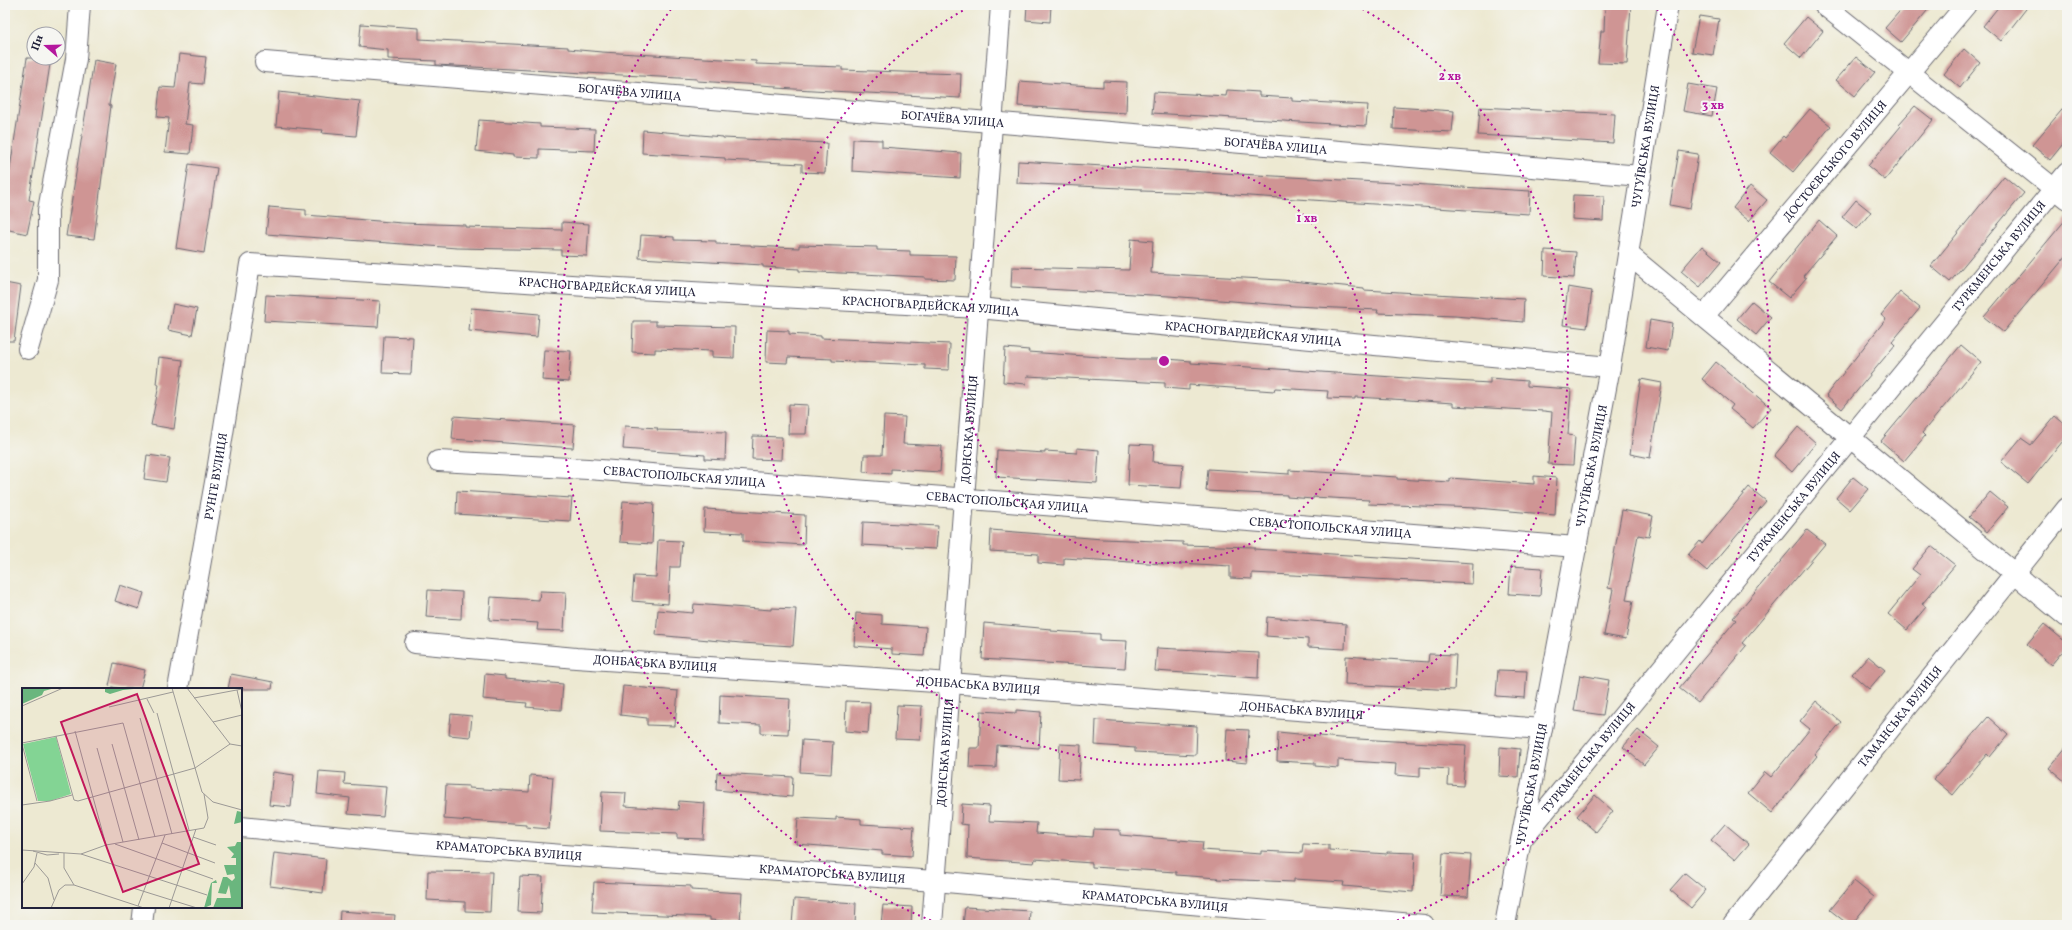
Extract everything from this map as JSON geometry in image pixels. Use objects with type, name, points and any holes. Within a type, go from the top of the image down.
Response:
[{"type":"street","points":[[28,349],[48,280],[48,210],[76,59],[80,5]]},
{"type":"street","name":"ДОНСЬКА ВУЛИЦЯ","points":[[932,925],[1001,5]]},
{"type":"street","name":"ЧУГУЇВСЬКА ВУЛИЦЯ","points":[[1505,925],[1610,366],[1668,5]]},
{"type":"street","points":[[1824,5],[1907,73],[2061,194]]},
{"type":"street","name":"ДОСТОЄВСЬКОГО ВУЛИЦЯ","points":[[1704,316],[1907,73],[1966,5]]},
{"type":"street","name":"БОГАЧЁВА УЛИЦА","points":[[265,62],[1641,176]]},
{"type":"street","name":"ТУРКМЕНСЬКА ВУЛИЦЯ","points":[[1521,840],[1851,437],[2061,194],[2067,173]]},
{"type":"street","points":[[1628,254],[2016,573],[2067,617]]},
{"type":"street","name":"КРАСНОГВАРДЕЙСКАЯ УЛИЦА","points":[[250,264],[600,287],[978,308],[1610,366]]},
{"type":"street","name":"РУНГЕ ВУЛИЦЯ","points":[[178,688],[218,471],[250,264]]},
{"type":"street","name":"СЕВАСТОПОЛЬСКАЯ УЛИЦА","points":[[438,461],[588,469],[1577,547]]},
{"type":"street","name":"ТАМАНСЬКА ВУЛИЦЯ","points":[[1733,925],[2067,508]]},
{"type":"street","name":"ДОНБАСЬКА ВУЛИЦЯ","points":[[415,643],[576,658],[950,683],[1542,729]]},
{"type":"street","name":"КРАМАТОРСЬКА ВУЛИЦЯ","points":[[242,827],[385,841],[935,881],[1424,925]]},
{"type":"street","points":[[142,925],[144,908]]},
{"type":"building","points":[[1027,5],[1051,5],[1050,22],[1026,20]]},
{"type":"building","points":[[1605,5],[1631,5],[1627,64],[1598,63],[1601,31],[1604,31]]},
{"type":"building","points":[[1905,5],[1932,5],[1901,42],[1885,28]]},
{"type":"building","points":[[2000,5],[2029,5],[2001,41],[1983,26]]},
{"type":"building","points":[[1699,16],[1719,19],[1713,55],[1692,52]]},
{"type":"building","points":[[1806,17],[1823,31],[1801,58],[1784,43]]},
{"type":"building","points":[[361,24],[419,28],[419,39],[568,47],[568,49],[602,52],[756,61],[756,64],[842,67],[842,70],[961,74],[960,98],[776,88],[776,86],[697,81],[697,79],[436,65],[436,61],[388,59],[388,50],[359,47]]},
{"type":"building","points":[[1964,49],[1980,63],[1960,88],[1944,74]]},
{"type":"building","points":[[179,54],[206,57],[203,84],[190,83],[185,124],[193,125],[190,154],[165,152],[169,118],[157,117],[160,87],[175,88]]},
{"type":"building","points":[[1856,57],[1875,72],[1855,96],[1836,80]]},
{"type":"building","points":[[94,60],[116,64],[109,105],[111,106],[94,239],[66,236]]},
{"type":"building","points":[[26,64],[26,66],[50,66],[29,200],[34,201],[27,234],[5,229],[5,201]]},
{"type":"building","points":[[1020,81],[1103,87],[1103,81],[1127,82],[1126,113],[1018,106]]},
{"type":"building","points":[[1688,84],[1717,89],[1712,116],[1683,111]]},
{"type":"building","points":[[1227,90],[1259,92],[1259,96],[1292,98],[1292,101],[1368,105],[1366,126],[1152,113],[1154,92],[1226,96]]},
{"type":"building","points":[[279,92],[360,101],[356,136],[322,133],[323,130],[276,126]]},
{"type":"building","points":[[2067,104],[2067,139],[2050,160],[2032,145]]},
{"type":"building","points":[[1915,106],[1933,120],[1885,180],[1868,166],[1901,126],[1899,124]]},
{"type":"building","points":[[1394,107],[1454,111],[1452,132],[1393,129]]},
{"type":"building","points":[[1480,107],[1615,114],[1613,143],[1478,135]]},
{"type":"building","points":[[1810,109],[1831,126],[1793,172],[1770,152],[1783,136],[1785,138]]},
{"type":"building","points":[[479,120],[540,124],[540,127],[595,129],[594,151],[539,149],[539,158],[513,157],[513,155],[476,151]]},
{"type":"building","points":[[643,130],[723,138],[827,143],[825,173],[802,172],[802,164],[725,160],[725,158],[642,153]]},
{"type":"building","points":[[853,139],[882,140],[882,147],[961,153],[960,178],[852,171]]},
{"type":"building","points":[[1679,151],[1698,154],[1690,209],[1670,205]]},
{"type":"building","points":[[1018,161],[1530,191],[1529,214],[1203,193],[1142,191],[1142,189],[1017,183]]},
{"type":"building","points":[[189,164],[217,168],[204,253],[176,248]]},
{"type":"building","points":[[2004,176],[2024,193],[1950,282],[1931,266]]},
{"type":"building","points":[[1750,186],[1767,200],[1749,221],[1733,208]]},
{"type":"building","points":[[1573,195],[1604,196],[1603,221],[1572,219]]},
{"type":"building","points":[[1856,200],[1871,212],[1857,229],[1842,217]]},
{"type":"building","points":[[269,207],[306,210],[306,215],[402,223],[465,225],[465,227],[562,230],[562,222],[589,224],[587,256],[561,255],[561,250],[457,248],[266,234]]},
{"type":"building","points":[[2067,218],[2067,255],[2003,332],[1984,317]]},
{"type":"building","points":[[1819,220],[1837,236],[1803,276],[1806,278],[1789,298],[1769,282]]},
{"type":"building","points":[[641,235],[674,237],[674,240],[716,241],[716,244],[799,248],[799,245],[877,247],[877,250],[910,251],[910,255],[956,256],[955,280],[925,279],[925,277],[799,271],[799,269],[763,267],[763,265],[639,258]]},
{"type":"building","points":[[1131,239],[1153,241],[1151,273],[1281,280],[1364,288],[1364,290],[1524,299],[1523,322],[1455,316],[1377,313],[1378,310],[1011,287],[1012,267],[1129,270]]},
{"type":"building","points":[[1702,246],[1721,262],[1700,287],[1681,271]]},
{"type":"building","points":[[1545,250],[1576,252],[1574,278],[1544,276]]},
{"type":"building","points":[[5,283],[21,286],[14,341],[5,341]]},
{"type":"building","points":[[1568,287],[1592,291],[1587,328],[1563,325]]},
{"type":"building","points":[[1900,292],[1920,308],[1892,342],[1895,345],[1842,409],[1826,395],[1886,319],[1881,315]]},
{"type":"building","points":[[266,295],[380,301],[378,327],[264,321]]},
{"type":"building","points":[[1752,301],[1771,317],[1756,335],[1737,319]]},
{"type":"building","points":[[173,304],[197,309],[192,335],[168,330]]},
{"type":"building","points":[[471,308],[539,314],[537,337],[469,331]]},
{"type":"building","points":[[1650,320],[1672,324],[1668,351],[1646,347]]},
{"type":"building","points":[[633,321],[656,321],[656,325],[735,327],[734,358],[712,357],[712,351],[655,349],[655,353],[632,352]]},
{"type":"building","points":[[767,330],[789,331],[789,334],[821,336],[821,338],[950,344],[949,370],[925,369],[925,365],[832,361],[832,359],[788,357],[787,363],[766,362]]},
{"type":"building","points":[[384,336],[413,337],[411,374],[382,373]]},
{"type":"building","points":[[1961,345],[1981,362],[1922,433],[1925,436],[1904,461],[1881,441]]},
{"type":"building","points":[[1005,348],[1029,350],[1028,352],[1128,359],[1167,359],[1191,361],[1191,363],[1436,380],[1490,383],[1490,378],[1527,381],[1527,386],[1571,389],[1568,435],[1575,436],[1573,465],[1548,464],[1552,412],[1453,406],[1453,403],[1409,400],[1355,397],[1355,399],[1327,398],[1328,391],[1275,388],[1274,391],[1189,385],[1189,390],[1165,388],[1165,383],[1027,376],[1026,384],[1003,382]]},
{"type":"building","points":[[544,350],[571,351],[569,382],[542,380]]},
{"type":"building","points":[[159,357],[183,360],[174,429],[151,425],[159,385],[156,384]]},
{"type":"building","points":[[1716,362],[1771,408],[1753,428],[1730,409],[1733,405],[1702,379]]},
{"type":"building","points":[[1641,379],[1662,383],[1650,458],[1630,454]]},
{"type":"building","points":[[789,404],[808,405],[806,434],[788,434]]},
{"type":"building","points":[[454,416],[575,425],[573,448],[452,439]]},
{"type":"building","points":[[884,416],[905,417],[903,444],[942,446],[940,472],[891,469],[891,474],[863,472],[864,455],[882,455]]},
{"type":"building","points":[[2055,416],[2067,426],[2067,436],[2028,484],[2001,462],[2021,438],[2031,445]]},
{"type":"building","points":[[625,426],[658,428],[657,430],[726,432],[725,460],[705,459],[705,455],[623,449]]},
{"type":"building","points":[[1798,427],[1816,443],[1792,472],[1774,456]]},
{"type":"building","points":[[753,436],[782,437],[781,460],[752,459]]},
{"type":"building","points":[[1130,444],[1154,445],[1153,462],[1183,464],[1181,488],[1128,485]]},
{"type":"building","points":[[1077,448],[1099,450],[1097,483],[996,477],[997,450],[1077,453]]},
{"type":"building","points":[[147,455],[170,458],[166,482],[144,479]]},
{"type":"building","points":[[1208,469],[1289,474],[1289,470],[1450,482],[1450,478],[1534,484],[1534,476],[1557,478],[1555,515],[1477,508],[1368,504],[1369,500],[1313,497],[1313,499],[1287,497],[1287,495],[1206,491]]},
{"type":"building","points":[[1853,477],[1868,489],[1850,510],[1836,498]]},
{"type":"building","points":[[1749,487],[1766,501],[1707,571],[1688,555],[1700,541],[1702,544]]},
{"type":"building","points":[[457,491],[572,498],[570,521],[456,514]]},
{"type":"building","points":[[1990,492],[2008,507],[1987,532],[1969,517]]},
{"type":"building","points":[[623,501],[654,503],[652,544],[620,542]]},
{"type":"building","points":[[705,509],[805,515],[804,545],[743,541],[743,533],[704,531]]},
{"type":"building","points":[[1622,510],[1653,516],[1649,537],[1638,535],[1626,600],[1633,601],[1626,639],[1604,635],[1613,589],[1608,588]]},
{"type":"building","points":[[863,522],[938,526],[936,549],[862,545]]},
{"type":"building","points":[[991,530],[1102,539],[1183,542],[1183,545],[1254,547],[1254,549],[1473,563],[1472,584],[1252,573],[1252,579],[1230,578],[1230,566],[1181,563],[1181,565],[1064,558],[1064,565],[1038,563],[1038,554],[990,551]]},
{"type":"building","points":[[1807,530],[1825,544],[1742,643],[1746,646],[1698,703],[1679,688],[1736,620],[1733,618]]},
{"type":"building","points":[[658,540],[682,541],[680,567],[670,567],[668,604],[632,601],[634,576],[656,577]]},
{"type":"building","points":[[1931,546],[1955,565],[1922,604],[1926,607],[1907,630],[1888,614],[1920,575],[1912,569]]},
{"type":"building","points":[[1511,566],[1542,568],[1540,596],[1509,594]]},
{"type":"building","points":[[120,585],[144,593],[139,609],[115,601]]},
{"type":"building","points":[[428,590],[462,592],[461,619],[426,617]]},
{"type":"building","points":[[540,591],[566,592],[564,631],[537,630],[538,623],[489,620],[491,597],[539,600]]},
{"type":"building","points":[[694,604],[771,610],[771,608],[796,609],[793,646],[656,635],[658,610],[693,613]]},
{"type":"building","points":[[856,613],[882,615],[882,624],[926,627],[924,656],[892,654],[892,649],[854,646]]},
{"type":"building","points":[[1267,617],[1346,624],[1345,649],[1308,647],[1308,639],[1266,636]]},
{"type":"building","points":[[984,623],[1051,629],[1051,631],[1100,634],[1100,640],[1127,641],[1125,668],[982,659]]},
{"type":"building","points":[[2044,624],[2067,643],[2067,646],[2051,665],[2027,644]]},
{"type":"building","points":[[1157,648],[1259,653],[1258,678],[1155,671]]},
{"type":"building","points":[[1429,654],[1456,655],[1454,690],[1345,684],[1346,656],[1428,662]]},
{"type":"building","points":[[1868,656],[1885,670],[1869,689],[1852,674]]},
{"type":"building","points":[[114,663],[145,670],[140,688],[117,688],[109,686]]},
{"type":"building","points":[[1498,670],[1527,671],[1525,698],[1496,696]]},
{"type":"building","points":[[231,674],[273,682],[272,689],[228,688]]},
{"type":"building","points":[[485,674],[505,676],[505,679],[563,684],[561,710],[526,707],[527,703],[483,699]]},
{"type":"building","points":[[1580,675],[1609,680],[1603,715],[1574,711]]},
{"type":"building","points":[[623,686],[678,691],[675,726],[647,725],[647,718],[620,715]]},
{"type":"building","points":[[720,695],[790,699],[788,734],[761,733],[761,725],[719,723]]},
{"type":"building","points":[[846,701],[870,702],[868,733],[845,731]]},
{"type":"building","points":[[1816,701],[1841,722],[1815,754],[1817,756],[1772,813],[1748,793],[1765,772],[1771,777],[1810,729],[1800,721]]},
{"type":"building","points":[[897,705],[922,706],[920,740],[895,739]]},
{"type":"building","points":[[1016,710],[1041,712],[1039,748],[997,745],[996,768],[969,767],[970,748],[979,748],[981,711],[1016,713]]},
{"type":"building","points":[[451,714],[472,716],[470,737],[449,735]]},
{"type":"building","points":[[1988,717],[2008,735],[1990,757],[1987,754],[1953,795],[1934,779]]},
{"type":"building","points":[[1096,720],[1197,726],[1196,755],[1135,752],[1135,748],[1095,745]]},
{"type":"building","points":[[1227,729],[1249,730],[1247,763],[1225,761]]},
{"type":"building","points":[[1638,730],[1659,747],[1644,765],[1623,747]]},
{"type":"building","points":[[1278,732],[1340,738],[1466,745],[1463,786],[1448,785],[1449,769],[1420,767],[1420,777],[1395,775],[1396,764],[1338,760],[1338,768],[1315,766],[1315,763],[1277,761]]},
{"type":"building","points":[[802,740],[833,742],[831,774],[800,772]]},
{"type":"building","points":[[1060,744],[1081,745],[1079,780],[1058,779]]},
{"type":"building","points":[[2067,746],[2067,783],[2049,768]]},
{"type":"building","points":[[1500,747],[1520,749],[1518,777],[1499,776]]},
{"type":"building","points":[[319,771],[345,773],[344,784],[386,787],[383,817],[348,814],[350,798],[317,794]]},
{"type":"building","points":[[273,772],[294,775],[291,807],[269,805]]},
{"type":"building","points":[[717,773],[793,777],[792,797],[716,790]]},
{"type":"building","points":[[530,775],[553,777],[549,829],[526,827],[526,825],[444,819],[446,785],[529,792]]},
{"type":"building","points":[[602,792],[626,793],[625,806],[678,810],[679,801],[705,803],[703,839],[677,838],[677,834],[600,831]]},
{"type":"building","points":[[1595,795],[1613,811],[1596,832],[1577,816]]},
{"type":"building","points":[[962,804],[990,806],[989,821],[1037,823],[1036,833],[1093,837],[1094,829],[1120,830],[1120,835],[1203,842],[1202,850],[1261,854],[1261,851],[1302,853],[1303,844],[1329,845],[1329,850],[1387,854],[1387,852],[1415,853],[1413,892],[1343,886],[1344,882],[1294,879],[1294,882],[1217,879],[1218,878],[1176,875],[1176,872],[1092,867],[1092,863],[1035,859],[1034,863],[967,858],[968,825],[961,824]]},
{"type":"building","points":[[836,817],[861,819],[861,824],[914,827],[912,856],[882,854],[882,851],[796,844],[798,818],[836,820]]},
{"type":"building","points":[[1725,824],[1749,844],[1735,860],[1711,840]]},
{"type":"building","points":[[274,853],[326,859],[323,893],[270,886]]},
{"type":"building","points":[[1443,853],[1471,855],[1468,897],[1440,896]]},
{"type":"building","points":[[428,871],[492,872],[490,912],[465,911],[465,902],[427,900]]},
{"type":"building","points":[[1685,873],[1706,890],[1691,908],[1670,890]]},
{"type":"building","points":[[520,876],[543,877],[541,913],[518,912]]},
{"type":"building","points":[[1854,881],[1874,897],[1851,925],[1849,925],[1830,910]]},
{"type":"building","points":[[594,882],[691,886],[691,890],[742,893],[740,922],[710,920],[710,917],[592,912]]},
{"type":"building","points":[[794,899],[856,903],[855,925],[792,925]]},
{"type":"building","points":[[883,905],[912,907],[911,925],[881,925]]},
{"type":"building","points":[[965,907],[1030,911],[1029,925],[963,925]]},
{"type":"building","points":[[340,911],[395,915],[394,925],[339,925]]}]
